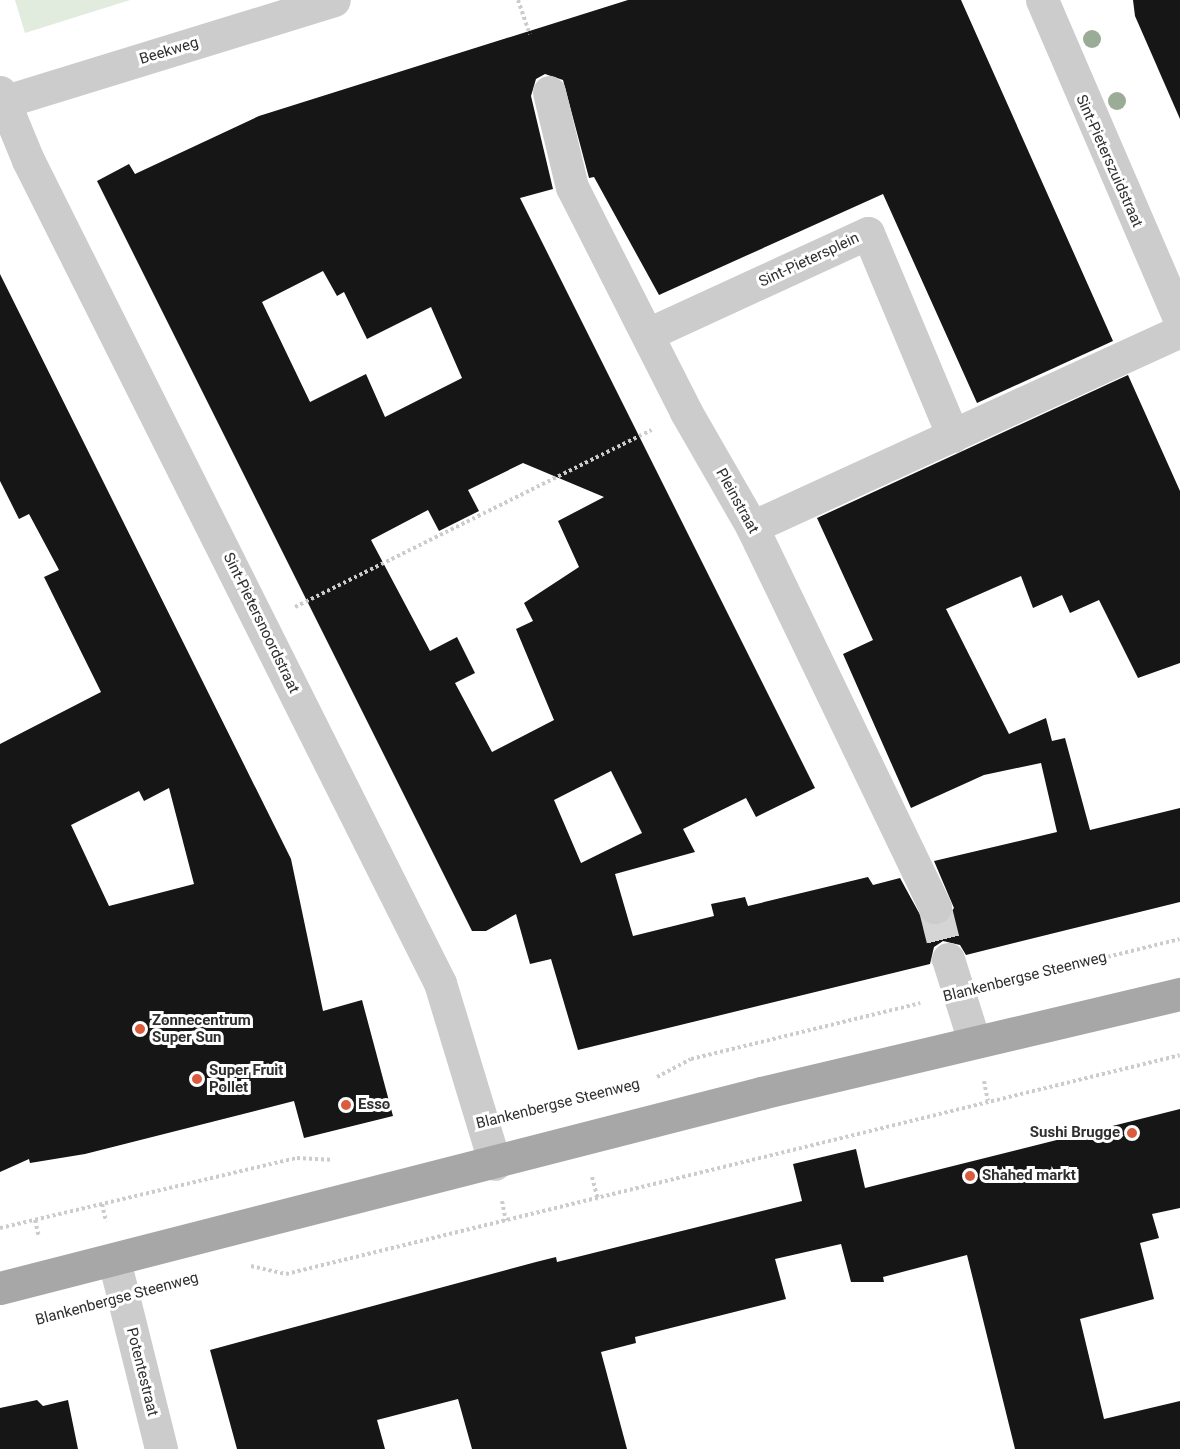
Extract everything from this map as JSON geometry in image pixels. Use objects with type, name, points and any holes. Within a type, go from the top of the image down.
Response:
[{"type":"main road","points":[[0,1288],[974,1041],[1180,994]]},
{"type":"street","name":"Beekweg","points":[[2,97],[334,0]]},
{"type":"street","name":"Sint-Pieterszuidstraat","points":[[1042,0],[1180,320]]},
{"type":"street","name":"Pleinstraat","points":[[549,92],[572,187],[686,412],[752,527],[935,907]]},
{"type":"street","name":"Sint-Pietersnoordstraat","points":[[2,97],[440,983],[495,1164]]},
{"type":"street","name":"Sint-Pietersplein","points":[[648,334],[868,233],[953,436]]},
{"type":"street","points":[[752,527],[1180,331]]},
{"type":"street","points":[[948,959],[974,1041]]},
{"type":"street","name":"Potentestraat","points":[[114,1260],[161,1449]]},
{"type":"path","points":[[518,0],[530,34]]},
{"type":"path","points":[[262,624],[686,412]]},
{"type":"path","name":"Blankenbergse Steenweg","points":[[653,1079],[691,1059],[1180,939]]},
{"type":"path","points":[[243,1264],[286,1274],[1180,1055]]},
{"type":"path","points":[[0,1228],[297,1158],[336,1161]]},
{"type":"shaded area","points":[[15,0],[130,0],[25,33]]},
{"type":"building","points":[[628,0],[961,0],[1113,341],[977,403],[883,194],[659,295],[594,177],[589,178],[563,80],[545,74],[536,79],[531,96],[553,189],[520,198],[815,788],[756,817],[746,798],[683,829],[695,852],[615,874],[633,936],[714,916],[711,904],[745,897],[748,906],[868,877],[873,885],[900,878],[924,922],[943,924],[954,908],[934,861],[1057,832],[1041,763],[984,775],[911,808],[843,654],[873,640],[817,518],[1128,375],[1180,491],[1180,663],[1138,678],[1099,600],[1070,613],[1062,595],[1033,608],[1021,576],[946,609],[1009,734],[1046,718],[1052,741],[1065,738],[1090,830],[1180,808],[1180,902],[966,955],[960,945],[943,941],[934,947],[930,964],[578,1050],[551,959],[530,964],[516,914],[486,931],[472,931],[97,181],[129,164],[135,174],[259,116]],"holes":[[[323,271],[337,296],[344,292],[367,339],[431,307],[462,378],[385,417],[366,374],[310,402],[262,302]],[[523,463],[604,497],[558,521],[579,567],[524,603],[533,621],[516,629],[554,720],[492,752],[455,683],[475,673],[457,637],[430,651],[371,540],[428,510],[439,531],[479,511],[468,490]],[[611,771],[642,833],[581,863],[554,800]]]},
{"type":"building","points":[[1133,0],[1180,0],[1180,119],[1135,16]]},
{"type":"building","points":[[0,274],[291,859],[323,1011],[362,1000],[393,1116],[304,1138],[294,1101],[85,1154],[30,1163],[29,1159],[0,1172],[0,744],[101,692],[44,577],[59,570],[29,514],[19,519],[0,481]],"holes":[[[169,788],[194,884],[109,906],[71,825],[139,791],[144,801]]]},
{"type":"building","points":[[1180,1109],[1180,1208],[1152,1214],[1159,1238],[1140,1243],[1154,1299],[1080,1319],[1104,1419],[1180,1401],[1180,1449],[1015,1449],[967,1255],[883,1277],[884,1282],[851,1282],[841,1244],[775,1259],[786,1299],[635,1337],[636,1343],[601,1352],[627,1449],[472,1449],[458,1399],[377,1420],[385,1449],[237,1449],[210,1350],[536,1262],[556,1257],[557,1262],[802,1201],[793,1164],[856,1149],[865,1188]]},
{"type":"building","points":[[37,1400],[43,1406],[68,1400],[78,1449],[0,1449],[0,1408]]},
{"type":"tunnel","points":[[935,907],[948,959]]},
{"type":"place","name":"Zonnecentrum Super Sun","points":[[140,1029]]},
{"type":"place","name":"Super Fruit Pollet","points":[[197,1079]]},
{"type":"place","name":"Esso","points":[[346,1105]]},
{"type":"place","name":"Sushi Brugge","points":[[1132,1133]]},
{"type":"place","name":"Shahed markt","points":[[970,1176]]}]
